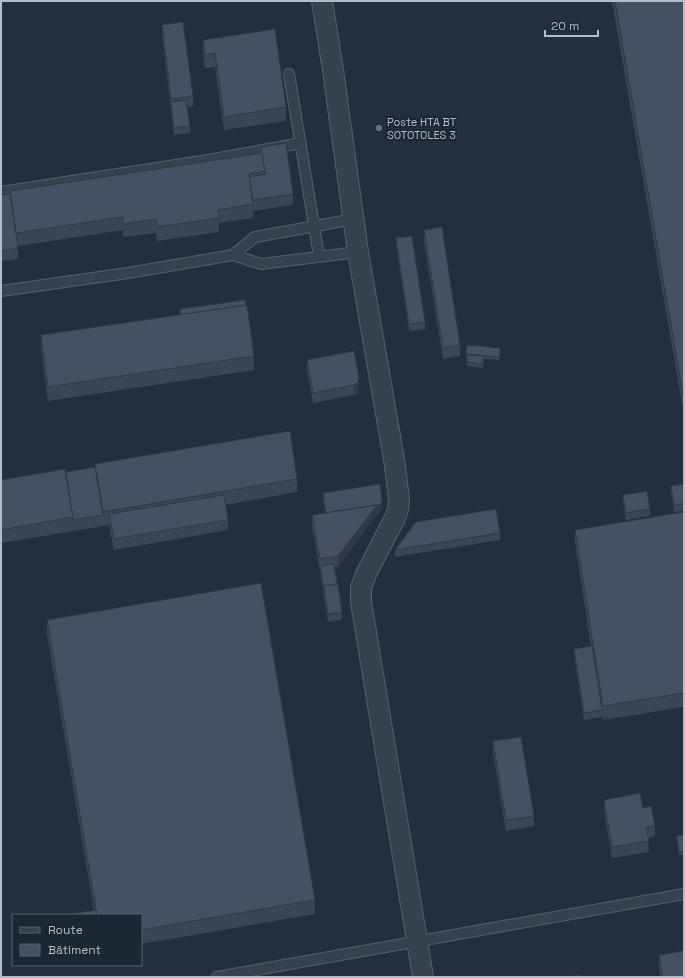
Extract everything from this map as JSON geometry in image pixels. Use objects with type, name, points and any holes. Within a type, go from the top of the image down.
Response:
[{"type":"street","points":[[322,1],[358,252],[393,450],[398,509],[395,518],[366,574],[361,588],[361,602],[423,977]]},
{"type":"lane","points":[[289,74],[319,256]]},
{"type":"lane","points":[[1,192],[208,160],[301,143]]},
{"type":"lane","points":[[233,255],[255,237],[354,219]]},
{"type":"lane","points":[[1,291],[128,273],[233,255],[261,264],[358,252]]},
{"type":"lane","points":[[216,977],[684,894]]},
{"type":"building","points":[[615,1],[684,1],[684,401]]},
{"type":"building","points":[[183,22],[193,96],[171,99],[162,25]]},
{"type":"building","points":[[275,29],[286,107],[224,117],[215,53],[205,55],[203,40]]},
{"type":"building","points":[[186,100],[190,126],[174,128],[171,102]]},
{"type":"building","points":[[286,143],[293,194],[253,200],[249,177],[265,174],[261,147]]},
{"type":"building","points":[[262,153],[265,171],[249,174],[253,204],[218,210],[219,218],[157,227],[156,219],[123,224],[123,217],[16,233],[10,191]]},
{"type":"building","points":[[10,194],[18,248],[1,251],[1,195]]},
{"type":"building","points":[[442,227],[460,345],[443,348],[424,230]]},
{"type":"building","points":[[412,236],[425,322],[409,324],[396,238]]},
{"type":"building","points":[[245,300],[246,305],[181,315],[180,309]]},
{"type":"building","points":[[247,305],[254,356],[48,387],[41,335]]},
{"type":"building","points":[[467,345],[500,348],[499,357],[466,354]]},
{"type":"building","points":[[354,351],[359,377],[358,382],[354,385],[313,393],[307,360]]},
{"type":"building","points":[[467,355],[484,356],[483,364],[467,362]]},
{"type":"building","points":[[290,431],[297,479],[103,512],[95,464]]},
{"type":"building","points":[[95,467],[103,515],[73,520],[66,472]]},
{"type":"building","points":[[65,469],[73,517],[1,530],[1,480]]},
{"type":"building","points":[[380,484],[382,501],[377,508],[377,505],[326,513],[323,493]]},
{"type":"building","points":[[684,484],[684,504],[674,505],[671,486]]},
{"type":"building","points":[[647,491],[650,509],[626,513],[623,495]]},
{"type":"building","points":[[224,495],[228,520],[114,539],[109,514]]},
{"type":"building","points":[[377,505],[338,556],[320,559],[312,515]]},
{"type":"building","points":[[496,509],[500,533],[395,550],[416,522]]},
{"type":"building","points":[[684,512],[684,693],[603,706],[575,530]]},
{"type":"building","points":[[334,564],[337,584],[324,586],[324,590],[320,566]]},
{"type":"building","points":[[261,583],[315,900],[142,930],[142,914],[97,914],[47,620]]},
{"type":"building","points":[[338,584],[342,612],[328,614],[324,586]]},
{"type":"building","points":[[592,646],[602,710],[584,713],[574,649]]},
{"type":"building","points":[[521,737],[534,816],[506,820],[493,741]]},
{"type":"building","points":[[640,793],[643,808],[651,806],[655,826],[646,827],[649,841],[612,847],[604,800]]},
{"type":"building","points":[[684,835],[684,851],[679,852],[677,836]]},
{"type":"building","points":[[96,910],[97,914],[70,914]]},
{"type":"building","points":[[684,951],[684,977],[663,977],[659,955]]},
{"type":"building","points":[[581,975],[582,977],[564,977]]},
{"type":"place","name":"Poste HTA BT SOTOTOLES 3","points":[[379,128]]}]
